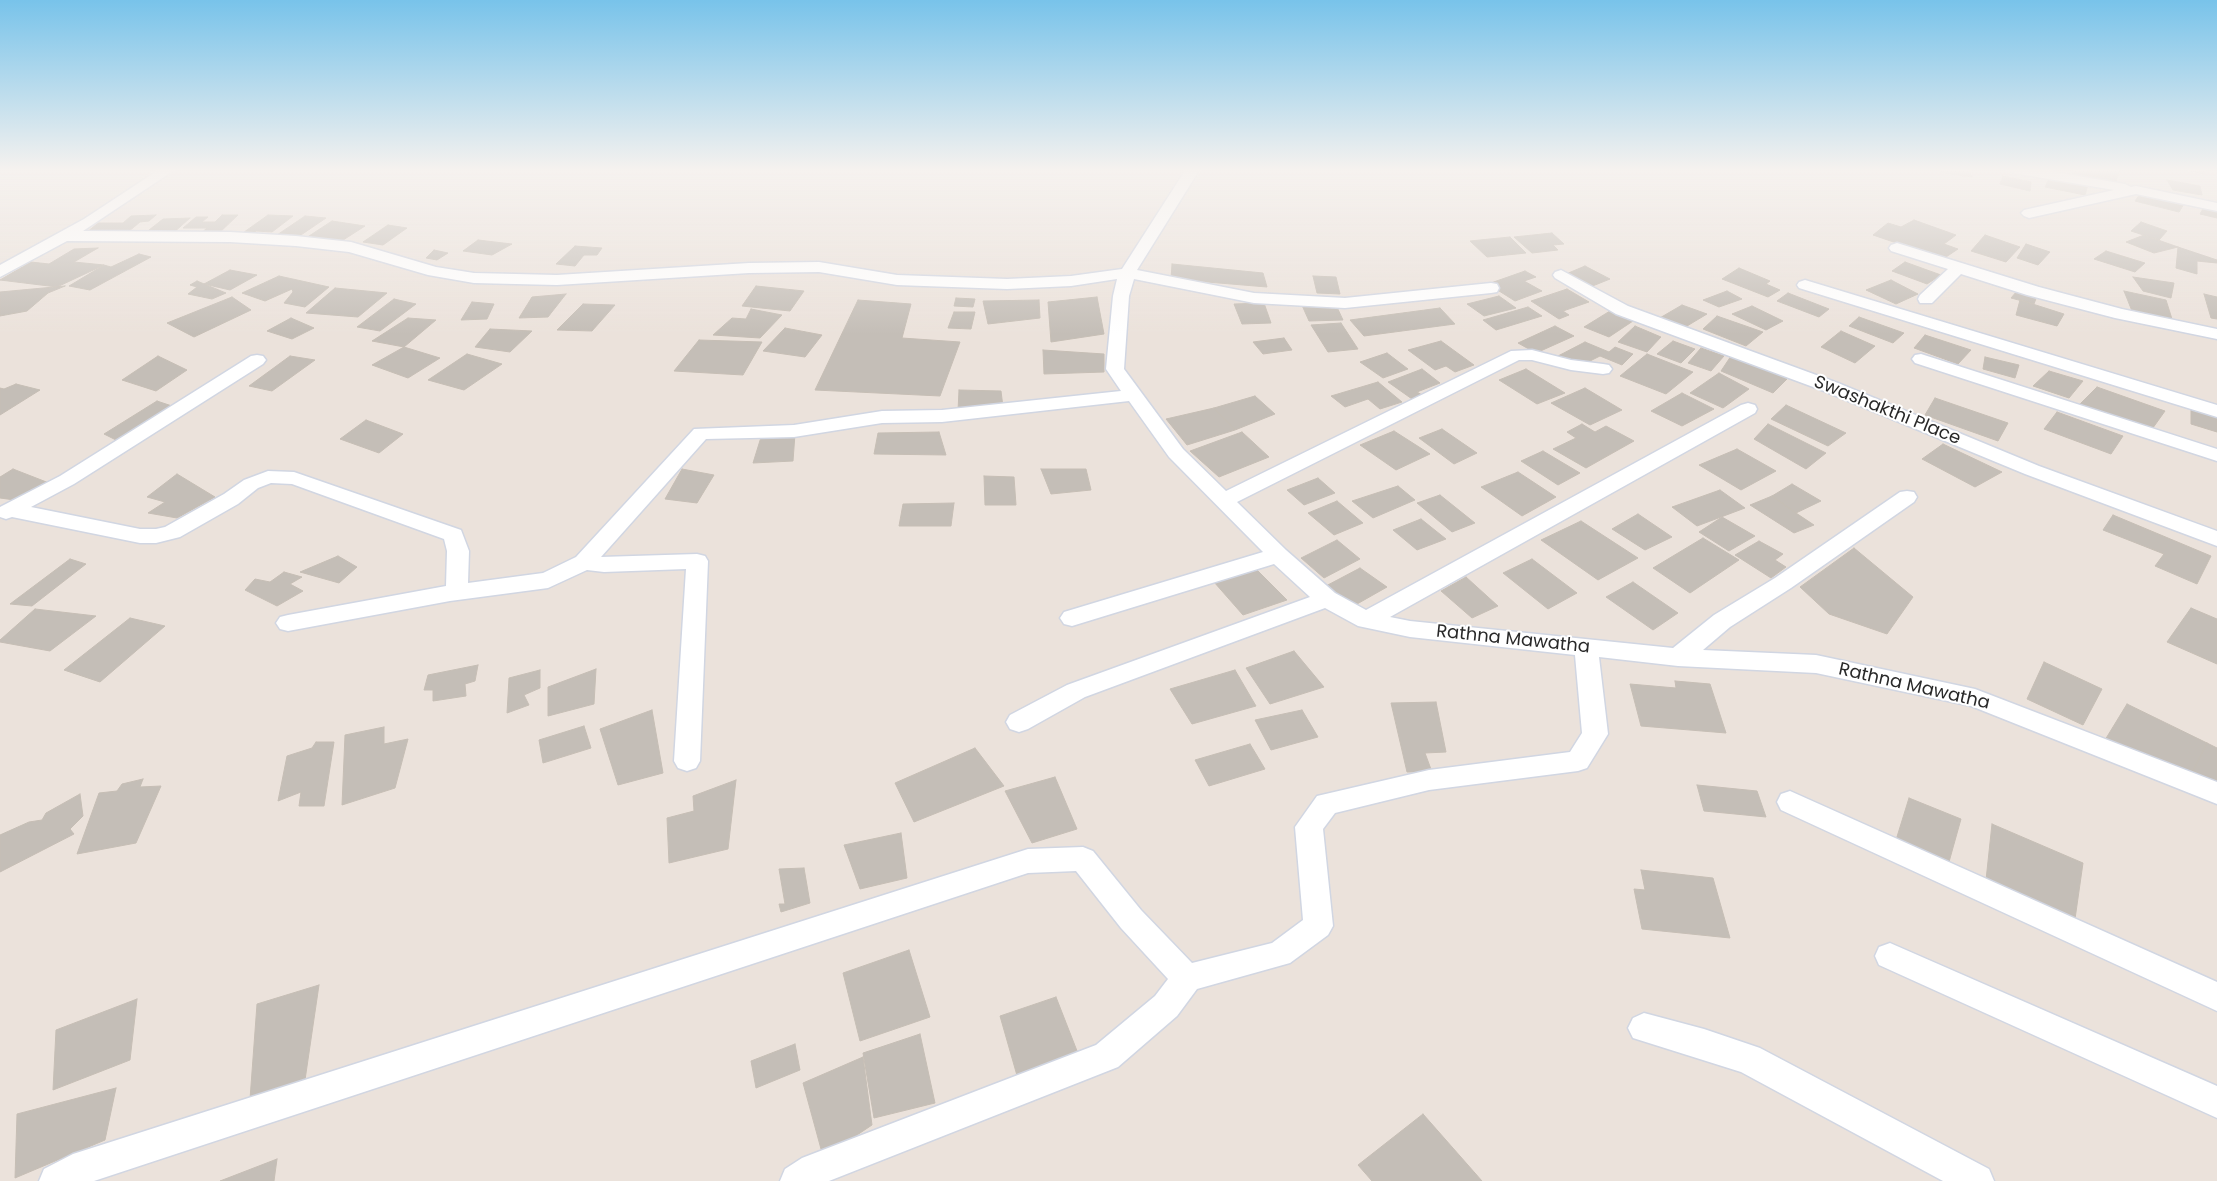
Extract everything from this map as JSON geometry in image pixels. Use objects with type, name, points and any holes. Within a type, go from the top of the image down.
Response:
[{"type":"street","points":[[0,272],[85,224]]},
{"type":"street","name":"Rathna Mawatha","points":[[1158,224],[1127,272],[1121,296],[1115,369],[1176,453],[1278,555],[1327,599],[1366,620],[1410,629],[1678,657],[1816,664],[1975,698],[2217,793]]},
{"type":"street","points":[[64,236],[230,237],[306,242],[351,247],[434,272],[474,278],[557,280],[711,270],[819,267],[897,280],[1007,284],[1071,281],[1127,272],[1254,298],[1345,303],[1491,288]]},
{"type":"street","points":[[1897,248],[1958,268],[2121,314],[2217,334]]},
{"type":"street","points":[[1926,299],[1958,268]]},
{"type":"street","name":"Swashakthi Place","points":[[1561,274],[1622,310],[1831,387],[2032,470],[2217,539]]},
{"type":"street","points":[[1805,285],[2217,411]]},
{"type":"street","points":[[1224,500],[1517,355],[1532,355],[1570,365],[1603,370]]},
{"type":"street","points":[[1921,359],[2217,455]]},
{"type":"street","points":[[5,512],[67,480],[257,360]]},
{"type":"street","points":[[288,623],[457,592],[548,580],[584,562],[701,433],[794,431],[882,417],[942,416],[1133,395]]},
{"type":"street","points":[[1366,620],[1748,409]]},
{"type":"street","points":[[5,512],[140,536],[156,536],[172,532],[231,499],[251,484],[268,477],[294,478],[453,535],[458,551],[457,592]]},
{"type":"street","points":[[1678,657],[1722,621],[1782,583],[1907,497]]},
{"type":"street","points":[[1072,618],[1278,555]]},
{"type":"street","points":[[584,562],[604,565],[698,561],[686,761]]},
{"type":"street","points":[[1019,722],[1076,691],[1327,599]]},
{"type":"street","points":[[812,1177],[1107,1056],[1166,1006],[1187,978],[1280,954],[1318,926],[1309,827],[1326,804],[1429,780],[1578,761],[1595,734],[1586,648]]},
{"type":"street","points":[[1790,802],[2217,997]]},
{"type":"street","points":[[56,1181],[73,1171],[1028,861],[1083,859],[1132,919],[1187,978]]},
{"type":"street","points":[[1890,956],[2217,1102]]},
{"type":"street","points":[[1644,1028],[1704,1044],[1749,1059],[1977,1181]]},
{"type":"building","points":[[97,224],[137,224],[128,232],[86,233]]},
{"type":"building","points":[[157,224],[183,224],[172,234],[144,234]]},
{"type":"building","points":[[188,224],[228,224],[218,234],[200,234],[207,228],[183,228]]},
{"type":"building","points":[[255,224],[282,224],[272,232],[256,231],[250,236],[240,235]]},
{"type":"building","points":[[293,224],[317,224],[298,237],[277,235]]},
{"type":"building","points":[[327,224],[365,226],[340,242],[306,238]]},
{"type":"building","points":[[1887,224],[1901,227],[1906,224],[1926,224],[1956,235],[1944,244],[1958,249],[1943,259],[1873,235]]},
{"type":"building","points":[[2139,224],[2147,224],[2167,231],[2159,240],[2131,231]]},
{"type":"building","points":[[388,225],[407,228],[383,245],[363,242]]},
{"type":"building","points":[[1552,233],[1564,244],[1553,245],[1558,250],[1532,253],[1514,237]]},
{"type":"building","points":[[1985,235],[2020,247],[2006,262],[1971,251]]},
{"type":"building","points":[[2144,235],[2178,247],[2154,253],[2126,242]]},
{"type":"building","points":[[1510,237],[1526,253],[1487,257],[1470,241]]},
{"type":"building","points":[[478,240],[512,244],[492,255],[463,251]]},
{"type":"building","points":[[2026,244],[2050,252],[2038,265],[2017,258]]},
{"type":"building","points":[[575,246],[602,248],[597,255],[584,255],[575,266],[556,264]]},
{"type":"building","points":[[2178,247],[2217,260],[2217,263],[2197,261],[2197,274],[2176,268]]},
{"type":"building","points":[[98,248],[74,262],[104,265],[57,287],[0,280],[31,262],[49,264],[74,249]]},
{"type":"building","points":[[434,250],[448,253],[437,260],[426,258]]},
{"type":"building","points":[[2106,251],[2145,263],[2135,272],[2094,259]]},
{"type":"building","points":[[139,254],[151,257],[90,290],[69,286],[104,265],[111,267]]},
{"type":"building","points":[[1905,262],[1941,275],[1927,284],[1892,271]]},
{"type":"building","points":[[1172,264],[1263,273],[1267,287],[1171,279]]},
{"type":"building","points":[[1585,266],[1610,279],[1590,287],[1566,274]]},
{"type":"building","points":[[1739,268],[1770,281],[1766,284],[1780,290],[1768,297],[1722,279]]},
{"type":"building","points":[[230,270],[257,275],[230,290],[204,284]]},
{"type":"building","points":[[1525,271],[1536,277],[1524,281],[1542,291],[1515,301],[1488,284]]},
{"type":"building","points":[[279,276],[329,287],[305,307],[284,303],[293,292],[292,289],[265,301],[242,293]]},
{"type":"building","points":[[1313,276],[1336,277],[1340,294],[1317,293]]},
{"type":"building","points":[[2133,277],[2174,283],[2171,298],[2143,291]]},
{"type":"building","points":[[1891,280],[1918,294],[1896,304],[1866,290]]},
{"type":"building","points":[[197,281],[226,293],[212,299],[188,294],[197,287],[190,285]]},
{"type":"building","points":[[65,286],[48,293],[27,311],[0,316],[0,292]]},
{"type":"building","points":[[756,286],[804,291],[790,311],[742,306]]},
{"type":"building","points":[[335,288],[387,293],[358,317],[306,313]]},
{"type":"building","points":[[1567,289],[1589,302],[1563,311],[1569,315],[1559,319],[1531,301]]},
{"type":"building","points":[[1727,291],[1742,299],[1719,307],[1703,300]]},
{"type":"building","points":[[2017,291],[2037,296],[2034,304],[2011,298]]},
{"type":"building","points":[[2124,291],[2166,300],[2172,319],[2132,311]]},
{"type":"building","points":[[1788,293],[1829,309],[1819,317],[1777,301]]},
{"type":"building","points":[[566,294],[548,317],[519,318],[532,297]]},
{"type":"building","points":[[2204,294],[2217,297],[2217,319],[2211,318]]},
{"type":"building","points":[[1499,296],[1516,308],[1484,316],[1467,304]]},
{"type":"building","points":[[232,297],[251,310],[194,337],[167,323]]},
{"type":"building","points":[[1097,297],[1104,334],[1051,342],[1048,302]]},
{"type":"building","points":[[956,298],[975,299],[973,307],[954,306]]},
{"type":"building","points":[[394,299],[416,304],[380,331],[357,327]]},
{"type":"building","points":[[858,300],[911,304],[902,338],[960,342],[940,396],[815,390]]},
{"type":"building","points":[[1039,300],[1040,318],[988,324],[983,301]]},
{"type":"building","points":[[2020,300],[2064,314],[2057,326],[2016,315]]},
{"type":"building","points":[[472,302],[494,304],[487,319],[461,320]]},
{"type":"building","points":[[1264,303],[1271,323],[1242,324],[1234,304]]},
{"type":"building","points":[[1301,303],[1336,305],[1343,320],[1309,321]]},
{"type":"building","points":[[583,304],[615,305],[592,331],[557,330]]},
{"type":"building","points":[[1682,305],[1707,314],[1682,329],[1658,319]]},
{"type":"building","points":[[1752,306],[1783,321],[1766,330],[1732,314]]},
{"type":"building","points":[[1528,307],[1542,316],[1496,330],[1483,320]]},
{"type":"building","points":[[1440,308],[1455,324],[1364,336],[1350,320]]},
{"type":"building","points":[[751,309],[782,315],[760,338],[713,335],[732,318],[746,319]]},
{"type":"building","points":[[1610,311],[1633,321],[1609,337],[1584,327]]},
{"type":"building","points":[[954,312],[975,312],[971,329],[948,328]]},
{"type":"building","points":[[1717,316],[1763,332],[1746,346],[1703,329]]},
{"type":"building","points":[[1859,317],[1904,333],[1893,343],[1849,326]]},
{"type":"building","points":[[291,318],[314,328],[292,339],[267,331]]},
{"type":"building","points":[[408,318],[436,320],[404,347],[372,341]]},
{"type":"building","points":[[1341,323],[1358,349],[1328,352],[1311,325]]},
{"type":"building","points":[[1555,326],[1574,336],[1536,353],[1518,343]]},
{"type":"building","points":[[1635,326],[1661,337],[1647,352],[1618,342]]},
{"type":"building","points":[[785,328],[822,335],[805,357],[763,351]]},
{"type":"building","points":[[490,329],[532,331],[510,352],[475,347]]},
{"type":"building","points":[[1841,331],[1875,346],[1855,363],[1821,347]]},
{"type":"building","points":[[1925,335],[1971,350],[1958,364],[1914,348]]},
{"type":"building","points":[[1284,338],[1292,350],[1263,354],[1253,342]]},
{"type":"building","points":[[699,340],[762,342],[743,375],[674,371]]},
{"type":"building","points":[[1441,341],[1474,365],[1455,372],[1446,366],[1435,370],[1408,350]]},
{"type":"building","points":[[1673,341],[1695,349],[1681,363],[1657,354]]},
{"type":"building","points":[[1585,342],[1609,352],[1615,347],[1633,354],[1622,365],[1600,356],[1580,366],[1558,356]]},
{"type":"building","points":[[404,347],[440,358],[408,378],[372,365]]},
{"type":"building","points":[[1701,348],[1724,356],[1711,371],[1688,363]]},
{"type":"building","points":[[1043,350],[1104,354],[1104,372],[1044,374]]},
{"type":"building","points":[[1387,353],[1408,369],[1383,378],[1360,362]]},
{"type":"building","points":[[467,354],[502,364],[464,390],[428,380]]},
{"type":"building","points":[[1647,354],[1693,372],[1666,394],[1620,376]]},
{"type":"building","points":[[158,356],[187,370],[156,391],[122,380]]},
{"type":"building","points":[[290,356],[315,360],[272,391],[249,386]]},
{"type":"building","points":[[1731,356],[1789,377],[1773,393],[1721,371]]},
{"type":"building","points":[[1985,357],[2019,365],[2015,378],[1983,369]]},
{"type":"building","points":[[1422,369],[1440,383],[1417,392],[1422,395],[1412,399],[1388,382]]},
{"type":"building","points":[[1526,369],[1565,393],[1537,404],[1499,380]]},
{"type":"building","points":[[2049,371],[2083,381],[2069,398],[2033,386]]},
{"type":"building","points":[[1719,373],[1749,389],[1723,408],[1690,393]]},
{"type":"building","points":[[1378,382],[1402,402],[1380,409],[1368,399],[1345,407],[1331,396]]},
{"type":"building","points":[[16,384],[40,390],[0,415],[0,388],[4,389]]},
{"type":"building","points":[[2097,387],[2165,411],[2150,432],[2078,406]]},
{"type":"building","points":[[1585,388],[1622,410],[1590,425],[1551,403]]},
{"type":"building","points":[[959,390],[1001,391],[1003,407],[958,411]]},
{"type":"building","points":[[1682,393],[1714,409],[1682,426],[1651,411]]},
{"type":"building","points":[[1255,396],[1275,414],[1235,430],[1214,408]]},
{"type":"building","points":[[1935,398],[2008,423],[1998,441],[1925,415]]},
{"type":"building","points":[[157,401],[175,407],[120,442],[104,434]]},
{"type":"building","points":[[1786,405],[1846,433],[1828,446],[1771,419]]},
{"type":"building","points":[[1214,408],[1235,430],[1187,445],[1166,419]]},
{"type":"building","points":[[2191,409],[2217,417],[2217,432],[2191,424]]},
{"type":"building","points":[[2057,412],[2123,436],[2111,454],[2044,429]]},
{"type":"building","points":[[366,420],[403,434],[379,453],[340,439]]},
{"type":"building","points":[[1582,424],[1595,432],[1606,426],[1634,441],[1586,468],[1553,449],[1576,438],[1567,432]]},
{"type":"building","points":[[1768,424],[1826,453],[1806,469],[1754,439]]},
{"type":"building","points":[[1442,429],[1477,453],[1454,464],[1419,438]]},
{"type":"building","points":[[1394,431],[1430,454],[1396,470],[1360,445]]},
{"type":"building","points":[[939,432],[946,455],[874,454],[878,433]]},
{"type":"building","points":[[1242,432],[1269,457],[1219,477],[1190,451]]},
{"type":"building","points":[[762,434],[795,434],[793,461],[753,463]]},
{"type":"building","points":[[1943,444],[2002,472],[1975,487],[1922,459]]},
{"type":"building","points":[[1737,449],[1776,471],[1741,490],[1699,465]]},
{"type":"building","points":[[1543,451],[1580,473],[1558,485],[1521,461]]},
{"type":"building","points":[[13,469],[49,483],[22,501],[0,498],[0,477]]},
{"type":"building","points":[[682,469],[714,475],[697,503],[665,499]]},
{"type":"building","points":[[1041,469],[1086,469],[1091,490],[1051,494]]},
{"type":"building","points":[[1518,472],[1556,497],[1522,516],[1481,487]]},
{"type":"building","points":[[177,474],[215,497],[177,518],[148,513],[165,502],[147,497]]},
{"type":"building","points":[[984,476],[1014,477],[1016,505],[985,505]]},
{"type":"building","points":[[1318,478],[1335,493],[1304,505],[1287,490]]},
{"type":"building","points":[[1792,484],[1821,501],[1796,513],[1772,496]]},
{"type":"building","points":[[1398,486],[1415,500],[1373,518],[1352,501]]},
{"type":"building","points":[[1720,490],[1745,508],[1697,526],[1672,507]]},
{"type":"building","points":[[1440,495],[1475,523],[1452,532],[1417,503]]},
{"type":"building","points":[[1772,496],[1814,525],[1794,533],[1750,505]]},
{"type":"building","points":[[1337,501],[1363,523],[1334,535],[1308,513]]},
{"type":"building","points":[[954,503],[951,526],[899,526],[903,504]]},
{"type":"building","points":[[1638,514],[1672,537],[1645,550],[1612,529]]},
{"type":"building","points":[[2113,515],[2211,556],[2197,584],[2155,566],[2164,554],[2103,530]]},
{"type":"building","points":[[1722,517],[1755,536],[1729,551],[1699,532]]},
{"type":"building","points":[[1421,519],[1446,539],[1417,550],[1393,530]]},
{"type":"building","points":[[1581,521],[1638,558],[1598,580],[1541,540]]},
{"type":"building","points":[[1703,538],[1739,560],[1690,593],[1653,568]]},
{"type":"building","points":[[1337,540],[1360,559],[1324,578],[1301,558]]},
{"type":"building","points":[[1759,541],[1783,554],[1775,560],[1786,567],[1771,578],[1735,555]]},
{"type":"building","points":[[1854,548],[1913,597],[1887,634],[1829,614],[1800,587]]},
{"type":"building","points":[[338,556],[357,567],[339,583],[300,572]]},
{"type":"building","points":[[70,559],[86,564],[32,606],[10,604]]},
{"type":"building","points":[[1532,559],[1577,593],[1548,609],[1503,573]]},
{"type":"building","points":[[1360,568],[1387,587],[1350,608],[1324,587]]},
{"type":"building","points":[[1256,569],[1287,600],[1243,615],[1214,582]]},
{"type":"building","points":[[284,572],[302,577],[290,584],[303,591],[277,606],[245,590],[255,579],[270,582]]},
{"type":"building","points":[[1466,577],[1498,606],[1472,618],[1441,591]]},
{"type":"building","points":[[1633,582],[1678,613],[1653,630],[1606,597]]},
{"type":"building","points":[[2191,608],[2217,619],[2217,664],[2167,642]]},
{"type":"building","points":[[35,609],[96,616],[50,651],[0,642]]},
{"type":"building","points":[[130,618],[165,626],[100,682],[64,670]]},
{"type":"building","points":[[1294,651],[1324,687],[1270,704],[1246,668]]},
{"type":"building","points":[[2044,662],[2102,689],[2083,725],[2027,699]]},
{"type":"building","points":[[478,665],[475,681],[465,684],[466,696],[433,701],[433,690],[424,690],[428,675]]},
{"type":"building","points":[[596,669],[594,704],[548,716],[548,687]]},
{"type":"building","points":[[540,670],[540,688],[524,695],[529,705],[507,713],[509,678]]},
{"type":"building","points":[[1235,670],[1256,706],[1192,724],[1170,689]]},
{"type":"building","points":[[1675,681],[1710,684],[1726,733],[1641,726],[1630,684],[1676,688]]},
{"type":"building","points":[[1436,702],[1446,752],[1425,753],[1432,772],[1407,772],[1391,703]]},
{"type":"building","points":[[2127,704],[2207,743],[2190,777],[2105,740]]},
{"type":"building","points":[[652,710],[663,773],[618,785],[600,729]]},
{"type":"building","points":[[1302,710],[1318,737],[1271,750],[1255,720]]},
{"type":"building","points":[[584,726],[591,748],[543,763],[539,740]]},
{"type":"building","points":[[384,727],[384,744],[408,739],[395,788],[342,805],[345,735]]},
{"type":"building","points":[[316,742],[334,742],[324,806],[299,806],[301,792],[278,801],[287,756],[312,748]]},
{"type":"building","points":[[2207,743],[2217,748],[2217,788],[2190,777]]},
{"type":"building","points":[[1250,744],[1265,769],[1209,786],[1195,760]]},
{"type":"building","points":[[975,748],[1004,786],[914,822],[895,783]]},
{"type":"building","points":[[1055,777],[1077,829],[1032,843],[1005,791]]},
{"type":"building","points":[[143,779],[140,787],[161,786],[136,843],[77,854],[99,793],[117,791],[122,784]]},
{"type":"building","points":[[736,780],[728,849],[669,863],[667,818],[694,811],[693,796]]},
{"type":"building","points":[[1697,785],[1757,791],[1766,817],[1704,811]]},
{"type":"building","points":[[80,794],[83,816],[70,829],[74,834],[0,872],[0,835],[29,822],[42,820],[46,813]]},
{"type":"building","points":[[1909,798],[1961,819],[1949,862],[1896,840]]},
{"type":"building","points":[[1992,824],[2083,863],[2075,919],[1986,880]]},
{"type":"building","points":[[901,833],[907,878],[860,889],[844,845]]},
{"type":"building","points":[[804,868],[810,903],[781,912],[779,904],[785,904],[779,869]]},
{"type":"building","points":[[1641,870],[1713,878],[1730,938],[1642,929],[1634,889],[1645,890]]},
{"type":"building","points":[[909,950],[930,1017],[860,1041],[843,973]]},
{"type":"building","points":[[319,985],[305,1080],[250,1099],[257,1004]]},
{"type":"building","points":[[1056,997],[1079,1056],[1018,1079],[1000,1016]]},
{"type":"building","points":[[137,999],[130,1060],[53,1090],[56,1030]]},
{"type":"building","points":[[920,1034],[935,1103],[874,1118],[863,1053]]},
{"type":"building","points":[[795,1044],[800,1070],[756,1088],[751,1061]]},
{"type":"building","points":[[863,1057],[872,1125],[854,1137],[857,1146],[824,1160],[803,1083]]},
{"type":"building","points":[[116,1088],[105,1140],[15,1178],[17,1114]]},
{"type":"building","points":[[1423,1114],[1482,1181],[1372,1181],[1358,1165]]},
{"type":"building","points":[[277,1159],[274,1181],[220,1181]]}]
